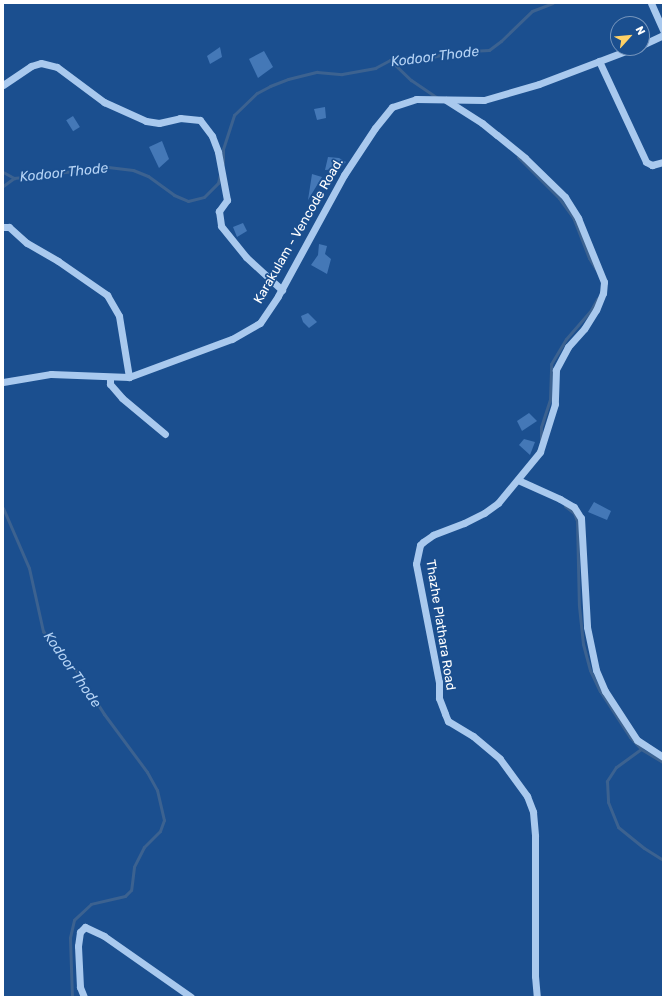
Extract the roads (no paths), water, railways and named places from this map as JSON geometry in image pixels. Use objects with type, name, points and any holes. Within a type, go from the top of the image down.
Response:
[{"type":"street","points":[[651,3],[663,30]]},
{"type":"street","points":[[650,42],[663,36]]},
{"type":"street","points":[[446,100],[484,100],[539,84],[612,56]]},
{"type":"street","points":[[599,61],[646,162],[652,165],[663,162]]},
{"type":"street","points":[[3,85],[31,66],[41,63],[57,67],[104,102],[146,121],[159,123],[180,118],[200,120],[216,144],[224,181],[227,200],[219,211],[221,226],[246,257],[282,290]]},
{"type":"street","name":"Karakulam - Vencode Road.","points":[[3,382],[51,374],[129,377],[232,339],[260,323],[282,290],[344,175],[375,128],[392,107],[416,99],[446,100]]},
{"type":"street","name":"Thazhe Plathara Road","points":[[446,100],[497,135],[525,158],[565,197],[578,218],[604,282],[603,293],[596,310],[584,329],[568,347],[556,370],[556,404],[542,449],[498,503],[484,513],[464,523],[433,535],[423,542],[420,546],[416,564],[439,682],[440,698],[448,721],[473,736],[500,759],[527,796],[533,812],[535,836],[535,976],[537,997]]},
{"type":"street","points":[[3,227],[9,227],[27,243],[58,261],[107,295],[119,316],[129,377]]},
{"type":"street","points":[[110,377],[110,384],[122,398],[165,434]]},
{"type":"street","points":[[518,480],[538,488],[570,505],[581,518],[587,627],[596,670],[605,691],[637,740],[663,757]]},
{"type":"street","points":[[84,997],[80,987],[78,946],[80,932],[85,927],[104,936],[191,997]]},
{"type":"waterway","name":"Kodoor Thode","points":[[223,163],[223,149],[234,115],[257,93],[270,86],[288,79],[317,72],[342,74],[375,68],[390,60],[408,57],[429,58],[451,52],[489,50],[501,41],[532,11],[553,3]]},
{"type":"waterway","points":[[390,60],[411,80],[438,98]]},
{"type":"waterway","points":[[518,157],[559,198],[573,217],[589,258],[596,269]]},
{"type":"waterway","name":"Kodoor Thode","points":[[3,186],[14,178],[108,167],[133,170],[148,176],[174,195],[188,201],[204,197],[218,183],[220,174]]},
{"type":"waterway","points":[[3,172],[14,178]]},
{"type":"waterway","points":[[541,441],[541,427],[550,399],[551,364],[566,339],[591,310],[597,299]]},
{"type":"waterway","points":[[565,506],[574,513],[577,521],[579,606],[583,644],[590,670],[600,691],[630,737],[641,749],[663,762]]},
{"type":"waterway","name":"Kodoor Thode","points":[[3,508],[29,568],[43,631],[56,649],[78,673],[104,714],[147,772],[157,790],[164,820],[160,831],[144,847],[134,867],[131,890],[125,896],[91,904],[74,920],[70,938],[72,997]]},
{"type":"waterway","points":[[641,749],[616,767],[607,781],[608,802],[618,827],[644,848],[663,860]]}]
